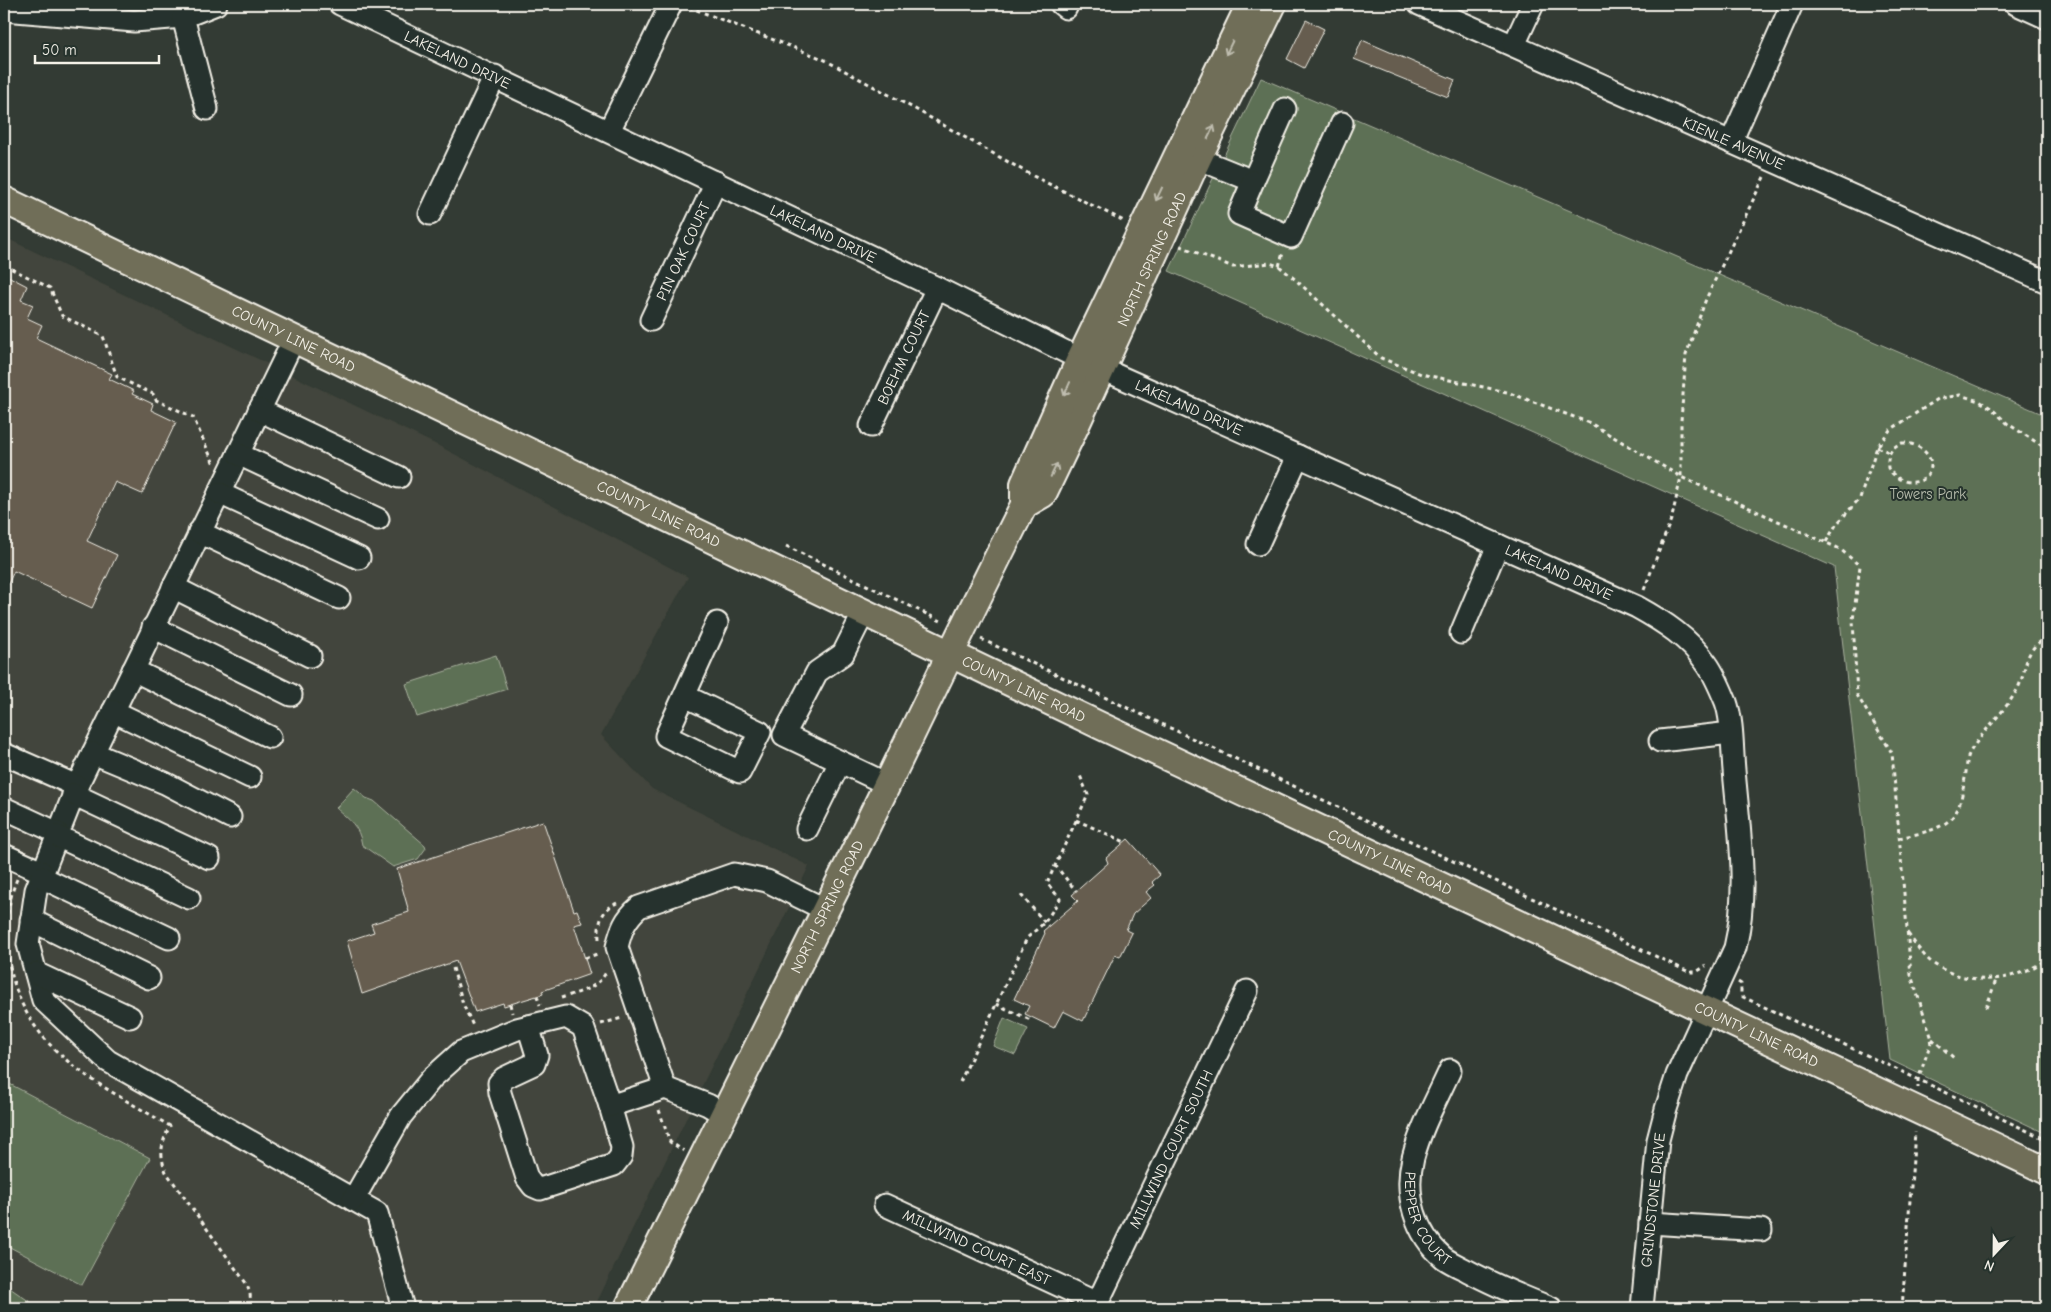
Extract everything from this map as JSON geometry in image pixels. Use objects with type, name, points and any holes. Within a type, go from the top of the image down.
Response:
[{"type":"main road","name":"NORTH SPRING ROAD","points":[[628,1308],[826,910],[955,641],[1024,505],[1024,484],[1091,363],[1152,234],[1189,154],[1250,4]]},
{"type":"main road","name":"NORTH SPRING ROAD","points":[[1189,154],[1273,4]]},
{"type":"main road","name":"COUNTY LINE ROAD","points":[[4,200],[864,612],[955,641],[1135,743],[2047,1171]]},
{"type":"street","points":[[4,10],[134,21],[183,17],[216,4]]},
{"type":"street","name":"LAKELAND DRIVE","points":[[340,4],[495,76],[1091,363],[1637,607],[1670,626],[1692,644],[1708,665],[1726,703],[1731,733],[1742,871],[1741,925],[1736,948],[1707,1011]]},
{"type":"street","name":"KIENLE AVENUE","points":[[1419,4],[2047,282]]},
{"type":"street","points":[[1514,45],[1534,4]]},
{"type":"street","points":[[1731,142],[1792,4]]},
{"type":"street","points":[[2016,4],[2047,18]]},
{"type":"street","points":[[609,131],[680,6]]},
{"type":"street","points":[[183,17],[207,109]]},
{"type":"street","points":[[430,214],[495,76]]},
{"type":"street","points":[[1285,109],[1239,214],[1292,237],[1342,123]]},
{"type":"street","points":[[1189,154],[1253,181]]},
{"type":"street","name":"PIN OAK COURT","points":[[650,320],[716,182]]},
{"type":"street","name":"BOEHM COURT","points":[[872,426],[937,288]]},
{"type":"street","points":[[294,339],[75,790],[36,890],[28,944],[43,1000],[108,1061],[378,1213],[402,1308]]},
{"type":"street","points":[[259,410],[399,477]]},
{"type":"street","points":[[238,454],[378,519]]},
{"type":"street","points":[[1258,544],[1298,456]]},
{"type":"street","points":[[219,493],[359,558]]},
{"type":"street","points":[[200,532],[339,598]]},
{"type":"street","points":[[1461,633],[1498,546]]},
{"type":"street","points":[[173,587],[310,656]]},
{"type":"street","points":[[784,735],[817,672],[843,654],[864,612]]},
{"type":"street","points":[[717,624],[666,736],[740,772],[760,732]]},
{"type":"street","points":[[153,627],[291,695]]},
{"type":"street","points":[[133,670],[270,737]]},
{"type":"street","points":[[685,696],[760,732],[784,735],[887,784]]},
{"type":"street","points":[[113,711],[250,777]]},
{"type":"street","points":[[1660,741],[1731,733]]},
{"type":"street","points":[[93,753],[164,783],[230,817]]},
{"type":"street","points":[[4,754],[209,858]]},
{"type":"street","points":[[807,829],[840,762]]},
{"type":"street","points":[[4,808],[189,898]]},
{"type":"street","points":[[4,855],[169,938]]},
{"type":"street","points":[[659,1090],[617,947],[620,931],[628,917],[638,907],[734,874],[767,881],[826,910]]},
{"type":"street","points":[[31,920],[149,978]]},
{"type":"street","points":[[36,973],[130,1017]]},
{"type":"street","name":"MILLWIND COURT SOUTH","points":[[1096,1306],[1247,991]]},
{"type":"street","name":"GRINDSTONE DRIVE","points":[[1642,1308],[1658,1140],[1677,1075],[1707,1011]]},
{"type":"street","points":[[353,1200],[401,1116],[432,1078],[461,1052],[520,1020],[566,1017],[583,1027],[622,1147],[621,1156],[614,1165],[540,1189],[533,1186],[527,1178],[500,1093],[499,1083],[504,1078],[534,1064],[537,1055],[520,1020]]},
{"type":"street","name":"PEPPER COURT","points":[[1450,1070],[1424,1127],[1413,1158],[1410,1177],[1410,1198],[1416,1219],[1424,1234],[1446,1259],[1479,1277],[1551,1308]]},
{"type":"street","points":[[610,1106],[659,1090],[708,1105],[723,1114]]},
{"type":"street","name":"MILLWIND COURT EAST","points":[[884,1205],[1096,1306]]},
{"type":"street","points":[[1650,1223],[1761,1230]]},
{"type":"path","points":[[680,6],[823,59],[1033,176],[1152,234],[1233,267],[1270,263],[1278,266],[1381,358],[1421,374],[1506,392],[1590,423],[1680,477],[1840,549],[1860,566],[1853,620],[1857,695],[1892,753],[1911,975],[1932,1039],[1954,1058]]},
{"type":"path","points":[[1637,607],[1672,517],[1680,477],[1681,421],[1686,355],[1706,299],[1772,160]]},
{"type":"path","points":[[4,265],[50,288],[62,316],[103,336],[117,378],[153,394],[156,400],[193,417],[214,465]]},
{"type":"path","points":[[1826,542],[1836,525],[1860,498],[1877,447],[1890,430],[1938,398],[1960,395],[1979,400],[2008,424],[2047,449]]},
{"type":"path","points":[[1902,443],[1908,443],[1923,449],[1932,462],[1928,476],[1913,482],[1898,479],[1888,468],[1889,452],[1902,443]]},
{"type":"path","points":[[1877,447],[1889,452]]},
{"type":"path","points":[[786,546],[955,641],[1689,972],[1696,972],[1706,965],[1741,984],[1740,993],[1743,997],[2047,1140]]},
{"type":"path","points":[[1899,838],[1932,830],[1944,824],[1958,809],[1966,776],[1968,755],[1982,734],[2013,697],[2020,683],[2027,655],[2038,642],[2047,638]]},
{"type":"path","points":[[960,1082],[1026,938],[1045,922],[1060,899],[1047,882],[1088,795],[1079,773]]},
{"type":"path","points":[[1076,820],[1125,842]]},
{"type":"path","points":[[1055,865],[1076,891]]},
{"type":"path","points":[[14,886],[8,912],[8,946],[14,981],[27,1014],[43,1038],[72,1066],[170,1126],[161,1146],[162,1160],[166,1172],[246,1283],[250,1293],[251,1306]]},
{"type":"path","points":[[1021,895],[1048,926]]},
{"type":"path","points":[[605,960],[599,937],[599,921],[613,904],[624,899]]},
{"type":"path","points":[[1907,933],[1930,962],[1948,972],[1975,980],[1996,980],[2033,969],[2047,959]]},
{"type":"path","points":[[585,958],[603,952]]},
{"type":"path","points":[[453,968],[474,1028]]},
{"type":"path","points":[[607,968],[610,976]]},
{"type":"path","points":[[1986,1008],[1996,980]]},
{"type":"path","points":[[537,996],[540,1005]]},
{"type":"path","points":[[510,1004],[520,1020]]},
{"type":"path","points":[[996,1004],[1028,1019],[1029,1016]]},
{"type":"path","points":[[607,1023],[625,1017],[622,1009]]},
{"type":"path","points":[[1902,1308],[1918,1080],[1932,1039]]},
{"type":"path","points":[[659,1090],[670,1142],[687,1152]]},
{"type":"shaded area","points":[[4,237],[439,446],[688,577],[601,735],[652,789],[809,866],[594,1308],[4,1308]]},
{"type":"green space","name":"Towers Park","points":[[1261,78],[2047,416],[2047,1134],[1890,1060],[1834,567],[1169,271]]},
{"type":"green space","points":[[496,655],[507,689],[417,717],[406,684]]},
{"type":"green space","points":[[354,788],[366,798],[374,801],[425,845],[426,848],[418,859],[393,867],[362,845],[356,828],[336,808]]},
{"type":"green space","points":[[1004,1018],[1028,1029],[1015,1055],[993,1046]]},
{"type":"green space","points":[[4,1081],[150,1158],[82,1285],[4,1244]]},
{"type":"green space","points":[[4,1284],[39,1308],[4,1308]]},
{"type":"building","points":[[1306,20],[1324,29],[1304,68],[1287,59]]},
{"type":"building","points":[[1362,40],[1455,80],[1448,97],[1354,59]]},
{"type":"building","points":[[4,274],[27,286],[21,300],[33,305],[27,318],[42,325],[36,338],[112,374],[109,379],[134,391],[132,394],[153,404],[151,410],[176,422],[142,494],[115,482],[87,541],[117,555],[92,608],[14,571],[4,593]]},
{"type":"building","points":[[543,821],[574,911],[577,910],[582,923],[574,925],[590,974],[542,991],[543,994],[504,1006],[503,1003],[475,1012],[456,961],[362,994],[347,941],[374,932],[371,924],[409,912],[397,869]]},
{"type":"building","points":[[1128,839],[1160,875],[1152,882],[1155,885],[1146,892],[1151,898],[1133,914],[1126,930],[1132,933],[1120,957],[1115,955],[1083,1021],[1063,1011],[1054,1028],[1025,1014],[1029,1006],[1014,999],[1045,933],[1043,931],[1078,901],[1072,895],[1108,863],[1106,858]]}]
